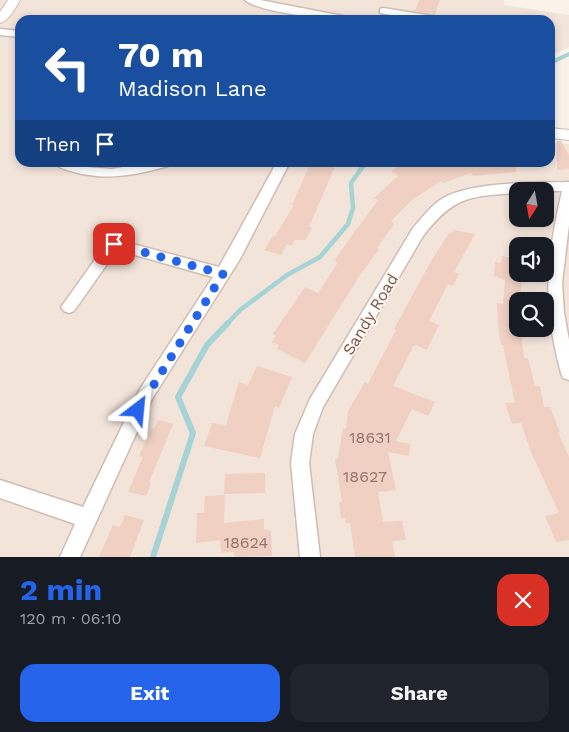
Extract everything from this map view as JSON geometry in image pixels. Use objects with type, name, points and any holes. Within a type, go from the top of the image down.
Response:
[{"type":"street","points":[[0,19],[10,9],[14,0]]},
{"type":"street","points":[[250,0],[269,6],[320,15]]},
{"type":"street","points":[[381,15],[388,0]]},
{"type":"street","points":[[0,32],[15,34]]},
{"type":"street","points":[[555,134],[569,135]]},
{"type":"street","points":[[69,167],[102,174],[133,172],[150,167]]},
{"type":"street","points":[[70,557],[146,394],[246,236],[279,167]]},
{"type":"street","name":"Sandy Road","points":[[310,557],[300,463],[304,434],[316,404],[418,232],[431,215],[448,202],[466,195],[569,186]]},
{"type":"street","points":[[569,191],[556,253],[554,279],[555,308],[569,374]]},
{"type":"street","points":[[69,307],[114,244],[223,274]]},
{"type":"street","points":[[0,489],[88,518]]},
{"type":"shaded area","points":[[0,0],[504,0],[504,5],[569,15],[569,47],[555,54],[555,15],[15,15],[15,167],[555,167],[555,143],[569,144],[569,557],[0,557]]},
{"type":"building","points":[[419,0],[440,0],[435,14],[415,11]]},
{"type":"building","points":[[557,141],[561,141],[569,155],[569,169],[557,170]]},
{"type":"building","points":[[309,167],[335,167],[309,227],[312,228],[305,240],[295,240],[292,246],[287,244],[281,255],[264,250],[294,205],[292,205]]},
{"type":"building","points":[[397,167],[516,167],[516,172],[473,176],[471,173],[443,183],[441,181],[412,200],[391,221],[394,224],[377,248],[379,249],[360,275],[305,363],[277,349],[279,345],[272,342],[276,335],[273,334],[305,287],[318,293],[337,264],[335,259],[378,200],[374,198],[398,176],[391,171]]},
{"type":"building","points":[[454,230],[475,234],[454,272],[459,274],[453,286],[448,284],[429,321],[439,325],[427,350],[416,345],[413,347],[393,386],[435,402],[428,416],[412,409],[396,441],[410,444],[409,456],[388,452],[396,490],[378,492],[383,522],[402,521],[406,540],[392,541],[395,557],[355,557],[350,523],[346,524],[345,518],[341,518],[339,502],[342,502],[335,459],[338,458],[343,428],[346,429],[348,411],[365,382],[368,384],[396,330],[394,329],[430,263],[450,232],[452,233]]},
{"type":"building","points":[[502,256],[509,257],[509,282],[522,282],[521,292],[509,292],[509,337],[522,337],[524,358],[528,358],[535,386],[540,386],[544,407],[550,407],[569,457],[569,540],[556,542],[545,516],[559,513],[531,452],[521,423],[512,424],[505,403],[515,403],[498,325],[497,303],[503,304],[505,280],[494,276],[495,262],[501,263]]},
{"type":"building","points":[[257,366],[292,377],[279,408],[275,406],[260,458],[204,446],[212,423],[226,425],[239,382],[248,385]]},
{"type":"building","points":[[158,420],[173,424],[149,482],[151,483],[146,496],[128,492],[143,457],[139,456],[152,428],[154,429]]},
{"type":"building","points":[[265,473],[265,493],[224,494],[225,474]]},
{"type":"building","points":[[225,495],[224,523],[264,519],[264,529],[271,531],[272,556],[234,557],[234,552],[221,553],[220,540],[196,543],[197,513],[204,513],[205,496]]},
{"type":"building","points":[[125,515],[144,520],[130,557],[99,557],[113,525],[120,527]]},
{"type":"waterway","points":[[555,61],[569,54]]},
{"type":"waterway","points":[[227,324],[240,310],[287,275],[320,257],[348,224],[353,208],[351,183],[362,167]]},
{"type":"waterway","points":[[153,557],[193,433],[178,397],[207,345],[228,323]]},
{"type":"route","points":[[114,244],[223,274],[168,358],[138,410]]}]
